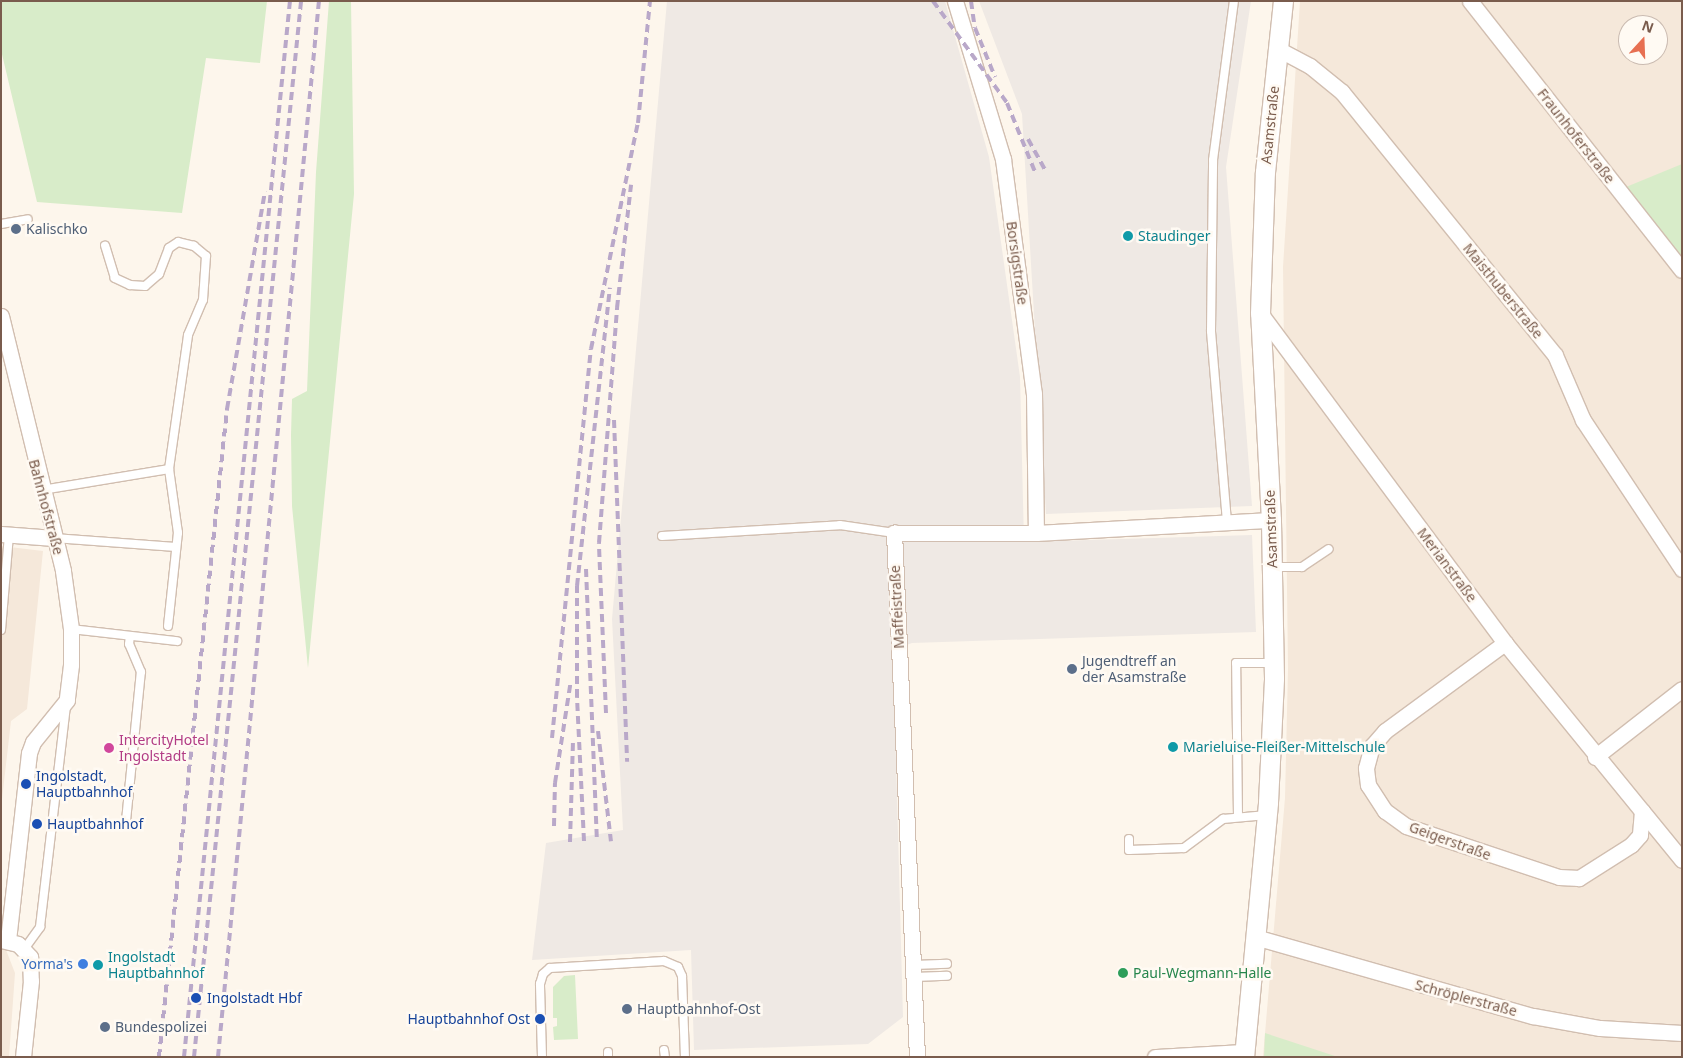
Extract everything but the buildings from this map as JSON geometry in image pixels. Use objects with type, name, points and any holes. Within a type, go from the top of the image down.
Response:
[{"type":"street","name":"Borsigstraße","points":[[955,1],[1003,159],[1034,393],[1036,533]]},
{"type":"street","name":"Asamstraße","points":[[1244,1054],[1267,815],[1273,662],[1271,520],[1260,313],[1265,172],[1284,1]]},
{"type":"street","name":"Fraunhoferstraße","points":[[1470,1],[1682,270]]},
{"type":"street","name":"Maisthuberstraße","points":[[1278,49],[1310,66],[1342,92],[1556,355],[1583,420],[1682,569]]},
{"type":"street","name":"Merianstraße","points":[[1260,313],[1505,643],[1642,817],[1682,860]]},
{"type":"street","name":"Bahnhofstraße","points":[[1,316],[54,538],[71,629],[70,688],[67,700]]},
{"type":"street","points":[[894,533],[1036,533],[1271,520]]},
{"type":"street","name":"Maffeistraße","points":[[894,533],[917,1057]]},
{"type":"street","points":[[5,535],[54,538]]},
{"type":"street","name":"Geigerstraße","points":[[1505,643],[1385,731],[1372,746],[1366,768],[1368,785],[1380,805],[1406,826],[1559,877],[1579,878],[1631,845],[1640,835],[1642,817]]},
{"type":"street","points":[[1595,756],[1682,689]]},
{"type":"street","points":[[24,1057],[32,967],[25,948],[5,940],[29,753],[33,742],[67,700]]},
{"type":"street","name":"Schröplerstraße","points":[[1255,937],[1533,1016],[1600,1028],[1682,1033]]},
{"type":"street","points":[[1155,1057],[1244,1054]]},
{"type":"lane","points":[[1227,522],[1211,331],[1213,169],[1234,1]]},
{"type":"lane","points":[[1,224],[28,219]]},
{"type":"lane","points":[[105,246],[115,278],[130,285],[145,286],[159,274],[169,248],[178,242],[194,246],[206,256],[202,300],[188,335],[169,469],[178,533],[168,626]]},
{"type":"lane","points":[[42,490],[169,469]]},
{"type":"lane","points":[[662,536],[840,525],[894,533]]},
{"type":"lane","points":[[1,630],[5,535]]},
{"type":"lane","points":[[54,538],[176,547]]},
{"type":"lane","points":[[1272,567],[1302,567],[1330,549]]},
{"type":"lane","points":[[71,629],[177,641]]},
{"type":"lane","points":[[126,821],[141,672],[129,644],[130,636]]},
{"type":"lane","points":[[1238,816],[1236,663],[1273,662]]},
{"type":"lane","name":"Bahnhofstraße","points":[[25,948],[40,927],[67,700]]},
{"type":"lane","points":[[1129,838],[1129,850],[1184,848],[1218,822],[1238,816],[1267,815]]},
{"type":"lane","points":[[542,1057],[540,984],[543,974],[550,968],[664,961],[678,968],[682,976],[685,1057]]},
{"type":"lane","points":[[914,971],[947,964]]},
{"type":"lane","points":[[914,971],[947,976]]},
{"type":"shaded area","points":[[667,1],[945,1],[989,157],[1020,377],[1024,542],[1252,535],[1256,632],[912,643],[893,650],[903,1017],[868,1044],[694,1050],[691,950],[532,960],[546,843],[623,830],[612,619]]},
{"type":"shaded area","name":"Staudinger","points":[[979,1],[1251,1],[1226,167],[1252,506],[1046,514],[1022,114]]},
{"type":"shaded area","points":[[1300,1],[1682,1],[1682,1057],[1263,1057],[1285,798],[1288,669],[1283,267]]},
{"type":"shaded area","points":[[1,546],[43,551],[27,709],[11,721],[1,808]]},
{"type":"shaded area","points":[[1,937],[15,973],[9,1057],[1,1057]]},
{"type":"green space","points":[[1,1],[267,1],[260,63],[206,58],[182,213],[37,202],[1,50]]},
{"type":"green space","points":[[329,1],[351,1],[354,194],[308,668],[292,506],[292,399],[307,391],[316,172]]},
{"type":"green space","points":[[1682,164],[1682,262],[1626,187]]},
{"type":"green space","points":[[575,975],[578,1039],[554,1040],[553,1027],[557,1026],[557,1018],[553,1018],[553,987],[564,976]]},
{"type":"green space","points":[[1265,1033],[1338,1057],[1264,1057]]},
{"type":"railway","points":[[184,1057],[290,1]]},
{"type":"railway","points":[[194,1057],[301,1]]},
{"type":"railway","points":[[218,1057],[319,1]]},
{"type":"railway","points":[[552,738],[591,349],[638,123],[650,1]]},
{"type":"railway","points":[[933,1],[1007,103],[1035,172]]},
{"type":"railway","points":[[971,1],[975,28],[995,77]]},
{"type":"railway","points":[[1028,139],[1046,172]]},
{"type":"railway","points":[[606,713],[599,543],[617,308],[631,185]]},
{"type":"railway","points":[[159,1057],[227,409],[265,191]]},
{"type":"railway","points":[[584,841],[577,697],[577,586],[610,288]]},
{"type":"railway","points":[[614,420],[627,762]]},
{"type":"railway","points":[[586,569],[597,841]]},
{"type":"railway","points":[[554,826],[555,783],[571,680]]},
{"type":"railway","points":[[598,731],[611,841]]},
{"type":"railway","points":[[570,842],[573,742]]},
{"type":"place","name":"Kalischko","points":[[16,229]]},
{"type":"place","name":"Staudinger","points":[[1128,236]]},
{"type":"place","name":"Jugendtreff an der Asamstraße","points":[[1072,669]]},
{"type":"place","name":"Marieluise-Fleißer-Mittelschule","points":[[1173,747]]},
{"type":"place","name":"IntercityHotel Ingolstadt","points":[[109,748]]},
{"type":"place","name":"Ingolstadt, Hauptbahnhof","points":[[26,784]]},
{"type":"place","name":"Hauptbahnhof","points":[[37,824]]},
{"type":"place","name":"Yorma's","points":[[83,964]]},
{"type":"place","name":"Ingolstadt Hauptbahnhof","points":[[98,965]]},
{"type":"place","name":"Paul-Wegmann-Halle","points":[[1123,973]]},
{"type":"place","name":"Ingolstadt Hbf","points":[[196,998]]},
{"type":"place","name":"Hauptbahnhof-Ost","points":[[627,1009]]},
{"type":"place","name":"Hauptbahnhof Ost","points":[[540,1019]]},
{"type":"place","name":"Bundespolizei","points":[[105,1027]]}]
